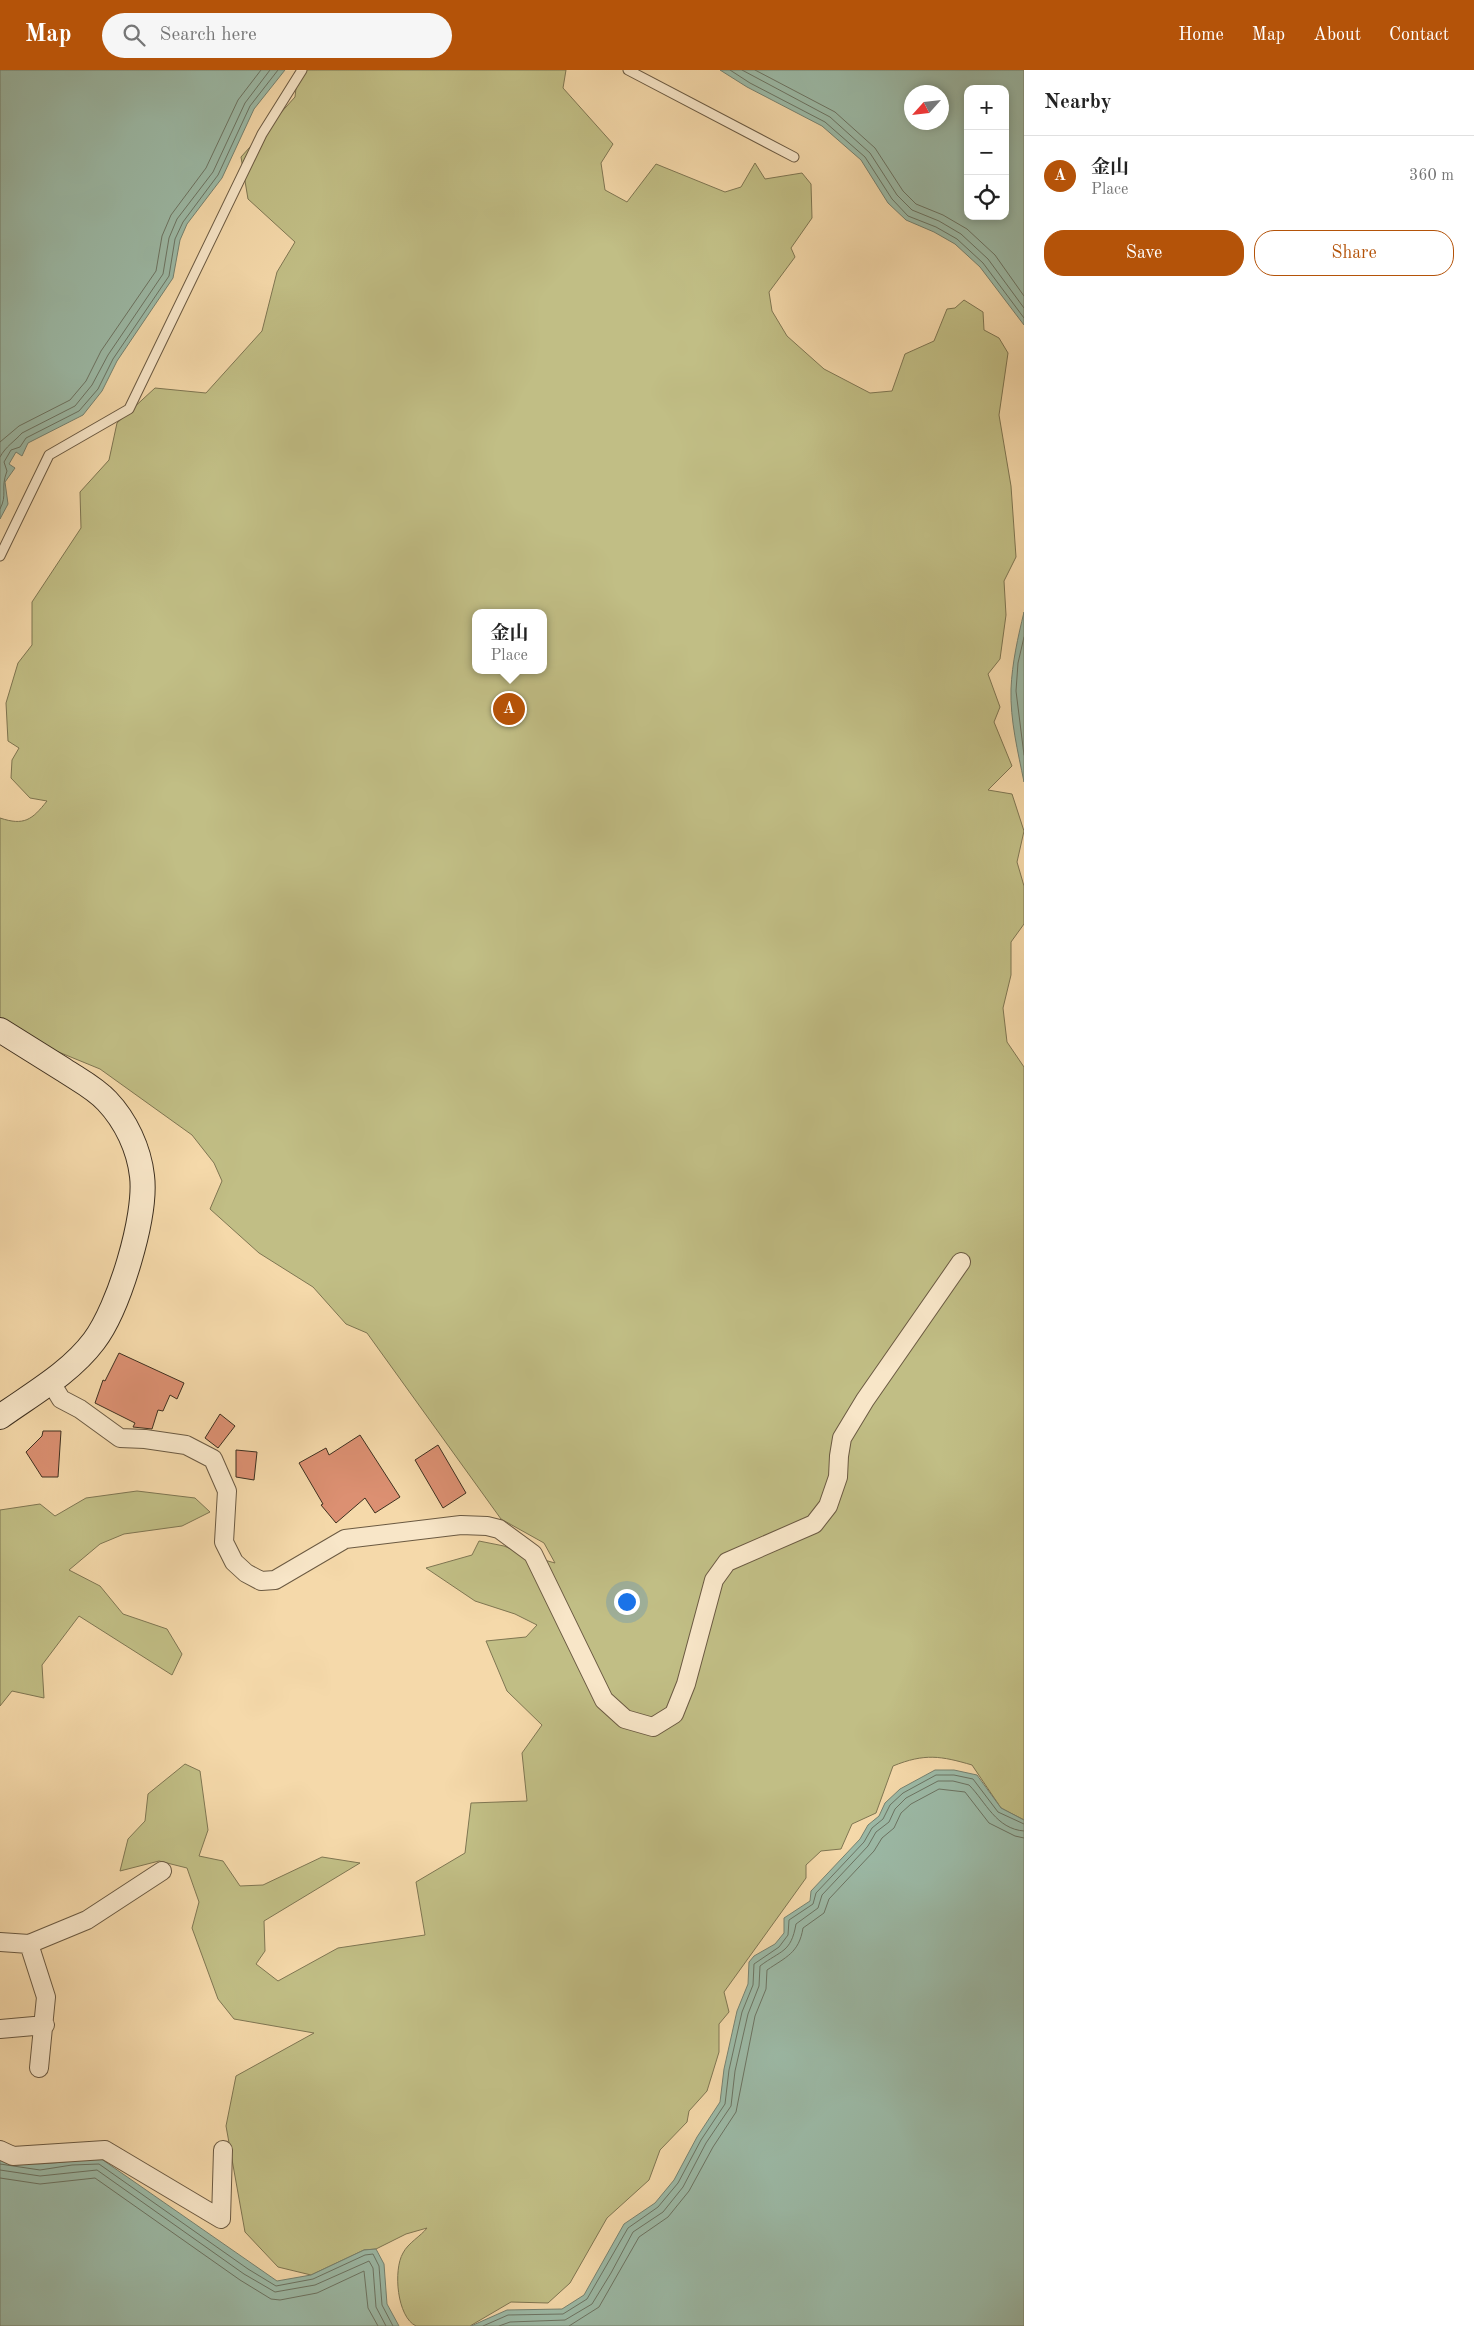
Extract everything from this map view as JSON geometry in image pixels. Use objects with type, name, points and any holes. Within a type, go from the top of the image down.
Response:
[{"type":"street","points":[[0,1030],[90,1087],[107,1101],[120,1118],[137,1150],[142,1176],[142,1203],[133,1244],[110,1315],[94,1341],[76,1362],[0,1417]]},
{"type":"street","points":[[50,1381],[61,1400],[80,1409],[120,1438],[145,1439],[186,1445],[213,1459],[227,1491],[224,1542],[234,1562],[246,1573],[261,1581],[275,1580],[344,1539],[461,1526],[487,1526],[499,1529],[533,1554],[604,1700],[625,1719],[654,1727],[674,1714],[686,1684],[714,1580],[727,1562],[814,1524],[828,1506],[838,1477],[838,1456],[842,1438],[865,1400],[961,1262]]},
{"type":"street","points":[[0,1942],[29,1944],[87,1920],[162,1871]]},
{"type":"street","points":[[29,1944],[46,1997],[45,2025],[39,2068]]},
{"type":"street","points":[[0,2029],[45,2025]]},
{"type":"street","points":[[0,2150],[13,2156],[105,2150],[221,2219],[223,2150]]},
{"type":"lane","points":[[0,556],[50,456],[129,409],[262,134],[302,70]]},
{"type":"lane","points":[[628,70],[794,156]]},
{"type":"shaded area","points":[[298,70],[566,70],[563,88],[613,144],[601,163],[605,190],[627,202],[656,164],[725,192],[741,187],[755,163],[765,179],[802,173],[811,184],[812,218],[791,248],[795,257],[769,292],[772,311],[787,336],[824,369],[870,393],[892,391],[905,354],[934,341],[947,309],[955,308],[964,300],[983,312],[984,330],[999,338],[1008,353],[999,415],[1011,486],[1016,557],[1004,581],[1006,615],[1000,659],[988,674],[1000,707],[994,722],[1012,766],[988,790],[1012,794],[1024,831],[1017,862],[1024,886],[1024,924],[1011,942],[1011,975],[1003,1008],[1007,1042],[1024,1067],[1024,1820],[1001,1808],[972,1765],[933,1757],[914,1759],[893,1766],[876,1813],[852,1824],[841,1849],[821,1851],[806,1865],[806,1878],[724,1992],[729,2012],[719,2024],[719,2052],[707,2091],[689,2111],[687,2122],[660,2150],[649,2180],[607,2218],[570,2283],[548,2303],[511,2302],[470,2326],[416,2326],[405,2313],[399,2292],[398,2270],[400,2261],[408,2246],[427,2228],[406,2234],[376,2249],[364,2250],[311,2275],[278,2267],[245,2232],[226,2126],[236,2076],[314,2033],[234,2019],[218,1999],[192,1928],[199,1902],[187,1868],[159,1861],[120,1871],[128,1839],[145,1821],[148,1794],[185,1764],[200,1771],[208,1830],[199,1856],[223,1861],[240,1886],[263,1885],[322,1857],[360,1863],[264,1921],[265,1951],[256,1964],[278,1981],[338,1948],[425,1935],[416,1882],[465,1853],[471,1803],[527,1801],[522,1753],[542,1725],[507,1691],[486,1641],[526,1637],[537,1625],[515,1614],[475,1601],[426,1568],[472,1555],[479,1541],[504,1546],[523,1554],[555,1563],[544,1543],[501,1519],[367,1333],[346,1324],[313,1287],[259,1253],[210,1209],[222,1181],[214,1163],[192,1135],[100,1069],[0,1028],[0,818],[15,821],[27,820],[37,813],[47,801],[30,798],[11,778],[12,760],[19,748],[8,741],[6,703],[18,663],[32,645],[32,602],[81,528],[80,492],[109,460],[117,423],[155,388],[206,393],[262,331],[277,272],[295,242],[248,199],[241,157],[295,97]]},
{"type":"shaded area","points":[[137,1491],[195,1498],[210,1512],[182,1526],[124,1534],[100,1544],[69,1570],[100,1586],[123,1614],[167,1629],[182,1654],[172,1675],[79,1616],[42,1665],[44,1698],[12,1691],[0,1706],[0,1510],[40,1504],[55,1516],[86,1498]]},
{"type":"water","points":[[0,70],[285,70],[254,109],[222,178],[187,224],[180,240],[173,278],[117,361],[102,391],[83,415],[28,443],[22,456],[16,452],[9,464],[15,468],[5,482],[8,504],[0,519]]},
{"type":"water","points":[[720,70],[1024,70],[1024,325],[980,267],[955,244],[934,232],[906,220],[888,203],[861,160],[822,126],[747,87]]},
{"type":"water","points":[[1024,612],[1024,782],[1013,724],[1011,689],[1014,660]]},
{"type":"water","points":[[935,1770],[954,1770],[977,1775],[1001,1808],[1024,1820],[1024,2326],[471,2326],[507,2310],[562,2309],[584,2295],[624,2224],[655,2203],[674,2180],[697,2137],[720,2102],[724,2069],[737,2011],[748,1984],[749,1962],[754,1956],[775,1944],[784,1933],[784,1918],[810,1901],[811,1891],[860,1839],[868,1825],[879,1816],[885,1803],[900,1789]]},
{"type":"water","points":[[0,2158],[12,2162],[37,2164],[100,2158],[277,2281],[311,2275],[364,2250],[376,2249],[384,2264],[387,2304],[399,2326],[0,2326]]},
{"type":"building","points":[[119,1353],[184,1383],[177,1399],[170,1395],[163,1411],[158,1410],[152,1429],[133,1427],[135,1423],[95,1403],[103,1380],[105,1381]]},
{"type":"building","points":[[220,1414],[235,1426],[218,1448],[205,1438]]},
{"type":"building","points":[[43,1431],[61,1431],[58,1477],[42,1477],[26,1452],[42,1436]]},
{"type":"building","points":[[360,1435],[400,1497],[375,1513],[365,1498],[336,1523],[321,1505],[323,1504],[299,1463],[326,1448],[329,1455]]},
{"type":"building","points":[[438,1445],[466,1493],[443,1508],[415,1460]]},
{"type":"building","points":[[236,1450],[257,1452],[254,1480],[236,1477]]},
{"type":"place","name":"金山","points":[[509,709]]}]
